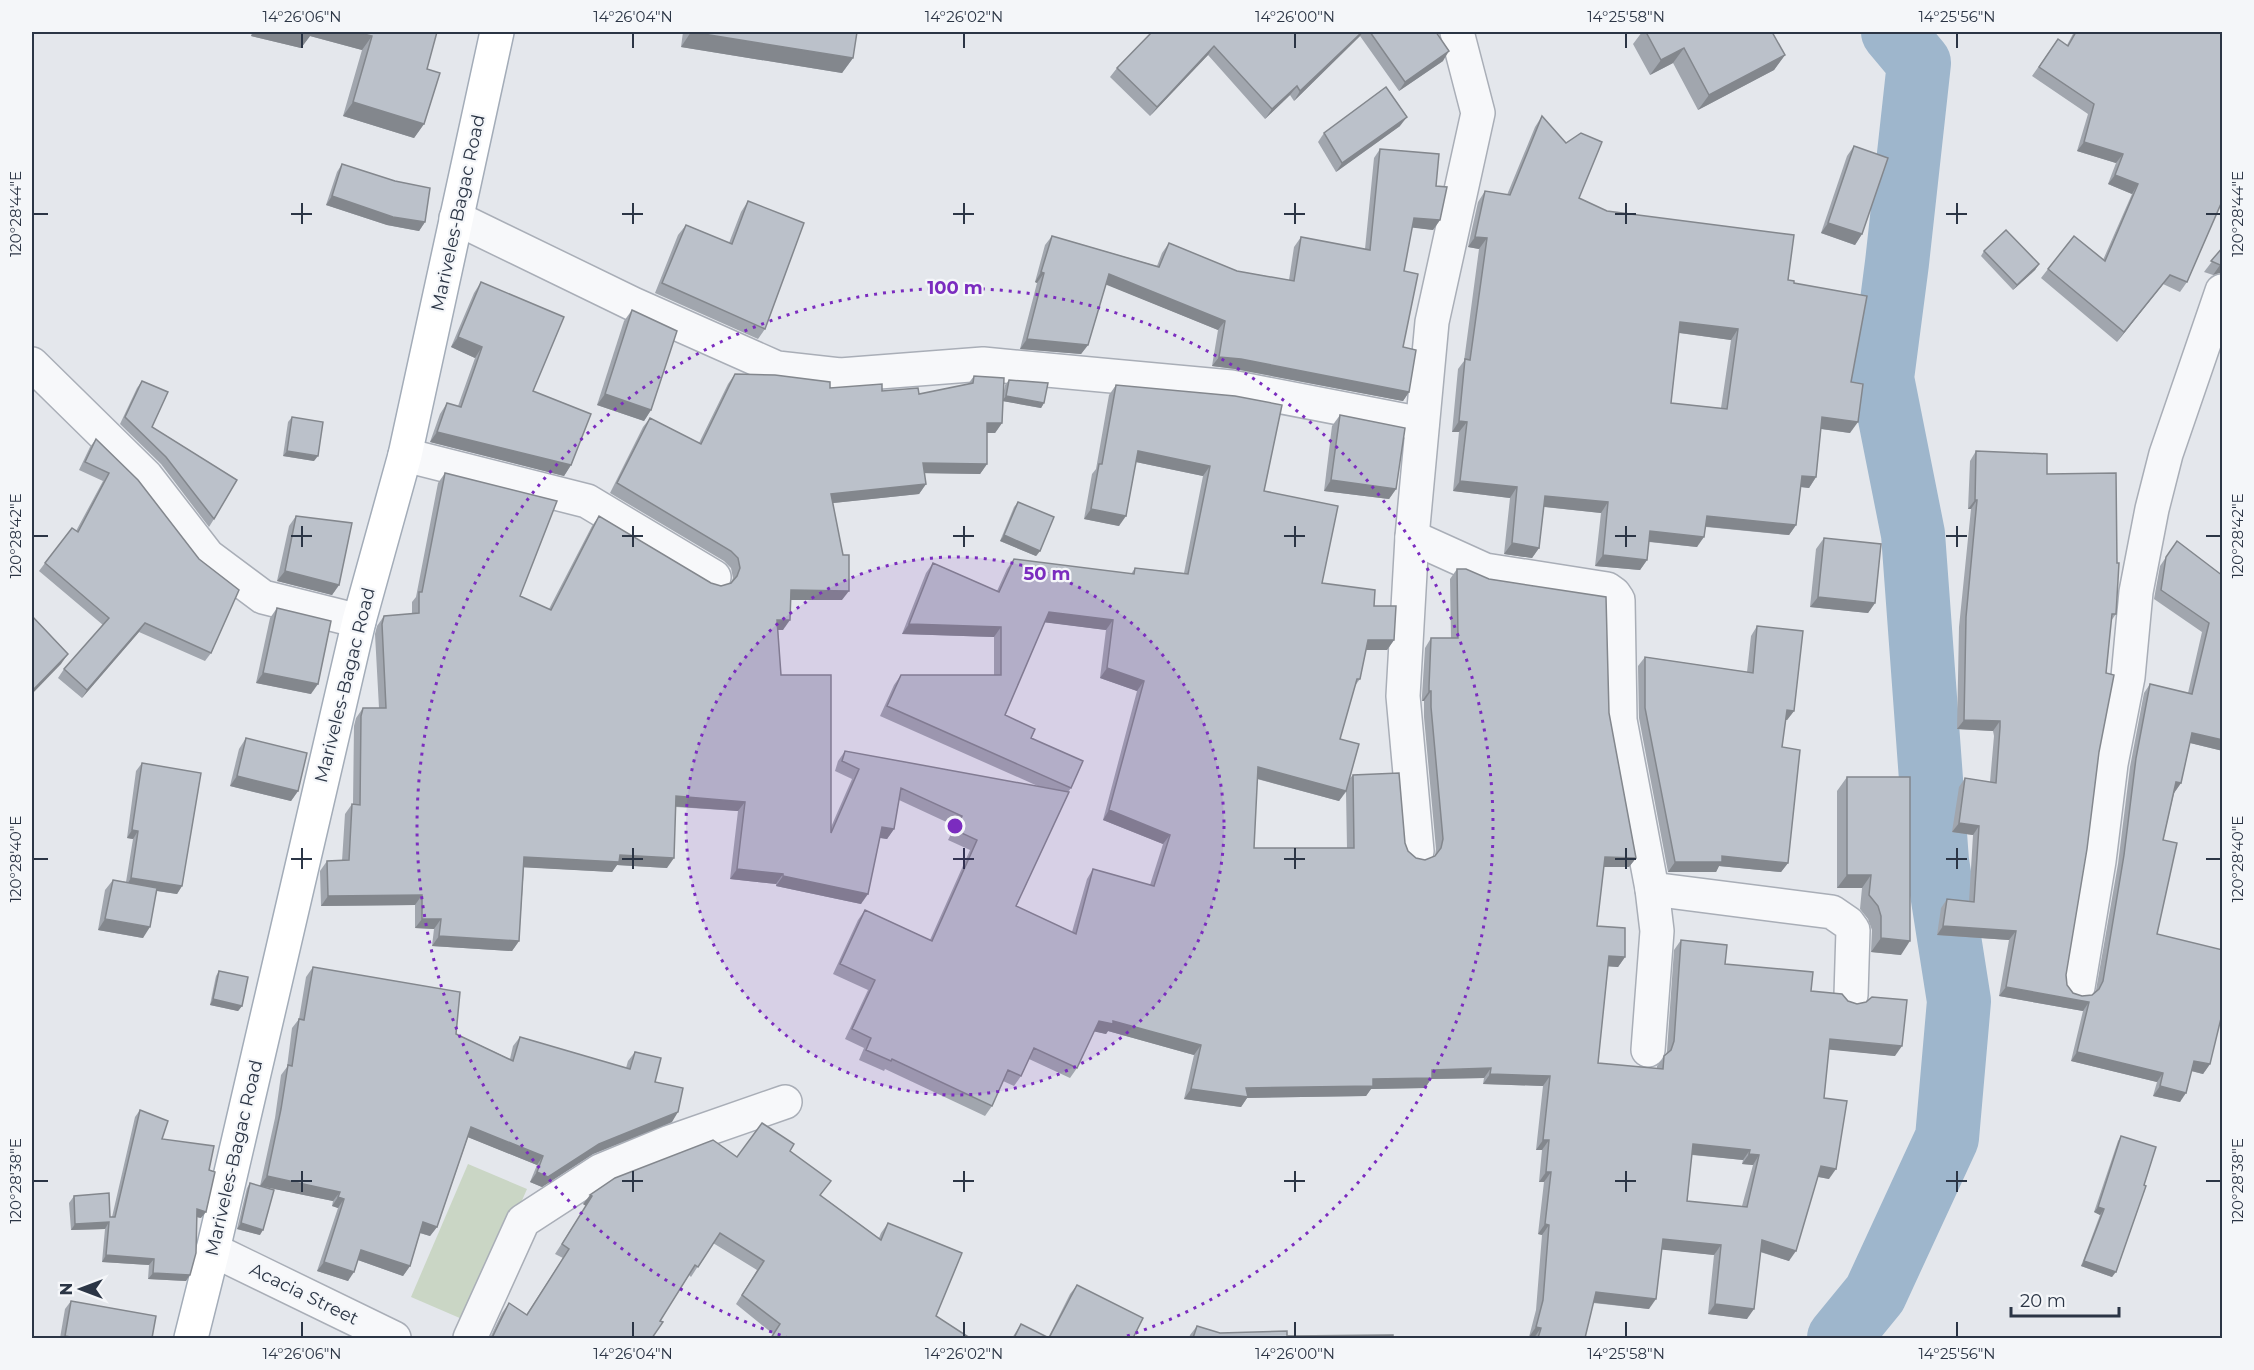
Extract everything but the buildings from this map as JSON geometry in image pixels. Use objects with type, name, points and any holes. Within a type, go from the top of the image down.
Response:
[{"type":"main road","name":"Mariveles-Bagac Road","points":[[191,1338],[359,621],[405,455],[497,32]]},
{"type":"street","points":[[1417,851],[1403,696],[1412,537],[1432,322],[1479,113],[1457,32]]},
{"type":"street","points":[[456,219],[633,304],[777,368],[840,375],[983,364],[1231,387],[1422,424]]},
{"type":"street","points":[[2078,987],[2099,861],[2111,764],[2128,677],[2136,592],[2152,509],[2166,454],[2223,291]]},
{"type":"street","points":[[32,364],[146,476],[208,556],[263,597],[359,621]]},
{"type":"street","points":[[405,455],[587,501],[714,577]]},
{"type":"street","points":[[1412,537],[1485,570],[1606,590],[1614,594],[1618,600],[1620,720],[1652,889],[1657,931],[1648,1050]]},
{"type":"street","points":[[1652,889],[1832,912],[1848,923],[1853,930],[1851,995]]},
{"type":"street","points":[[470,1338],[523,1221],[600,1171],[670,1142],[785,1102]]},
{"type":"street","name":"Acacia Street","points":[[213,1250],[394,1338]]},
{"type":"green space","points":[[468,1164],[527,1189],[469,1322],[411,1297]]},
{"type":"waterway","points":[[1839,1338],[1875,1294],[1947,1138],[1959,1001],[1937,861],[1913,534],[1882,378],[1919,63],[1893,32]]}]
